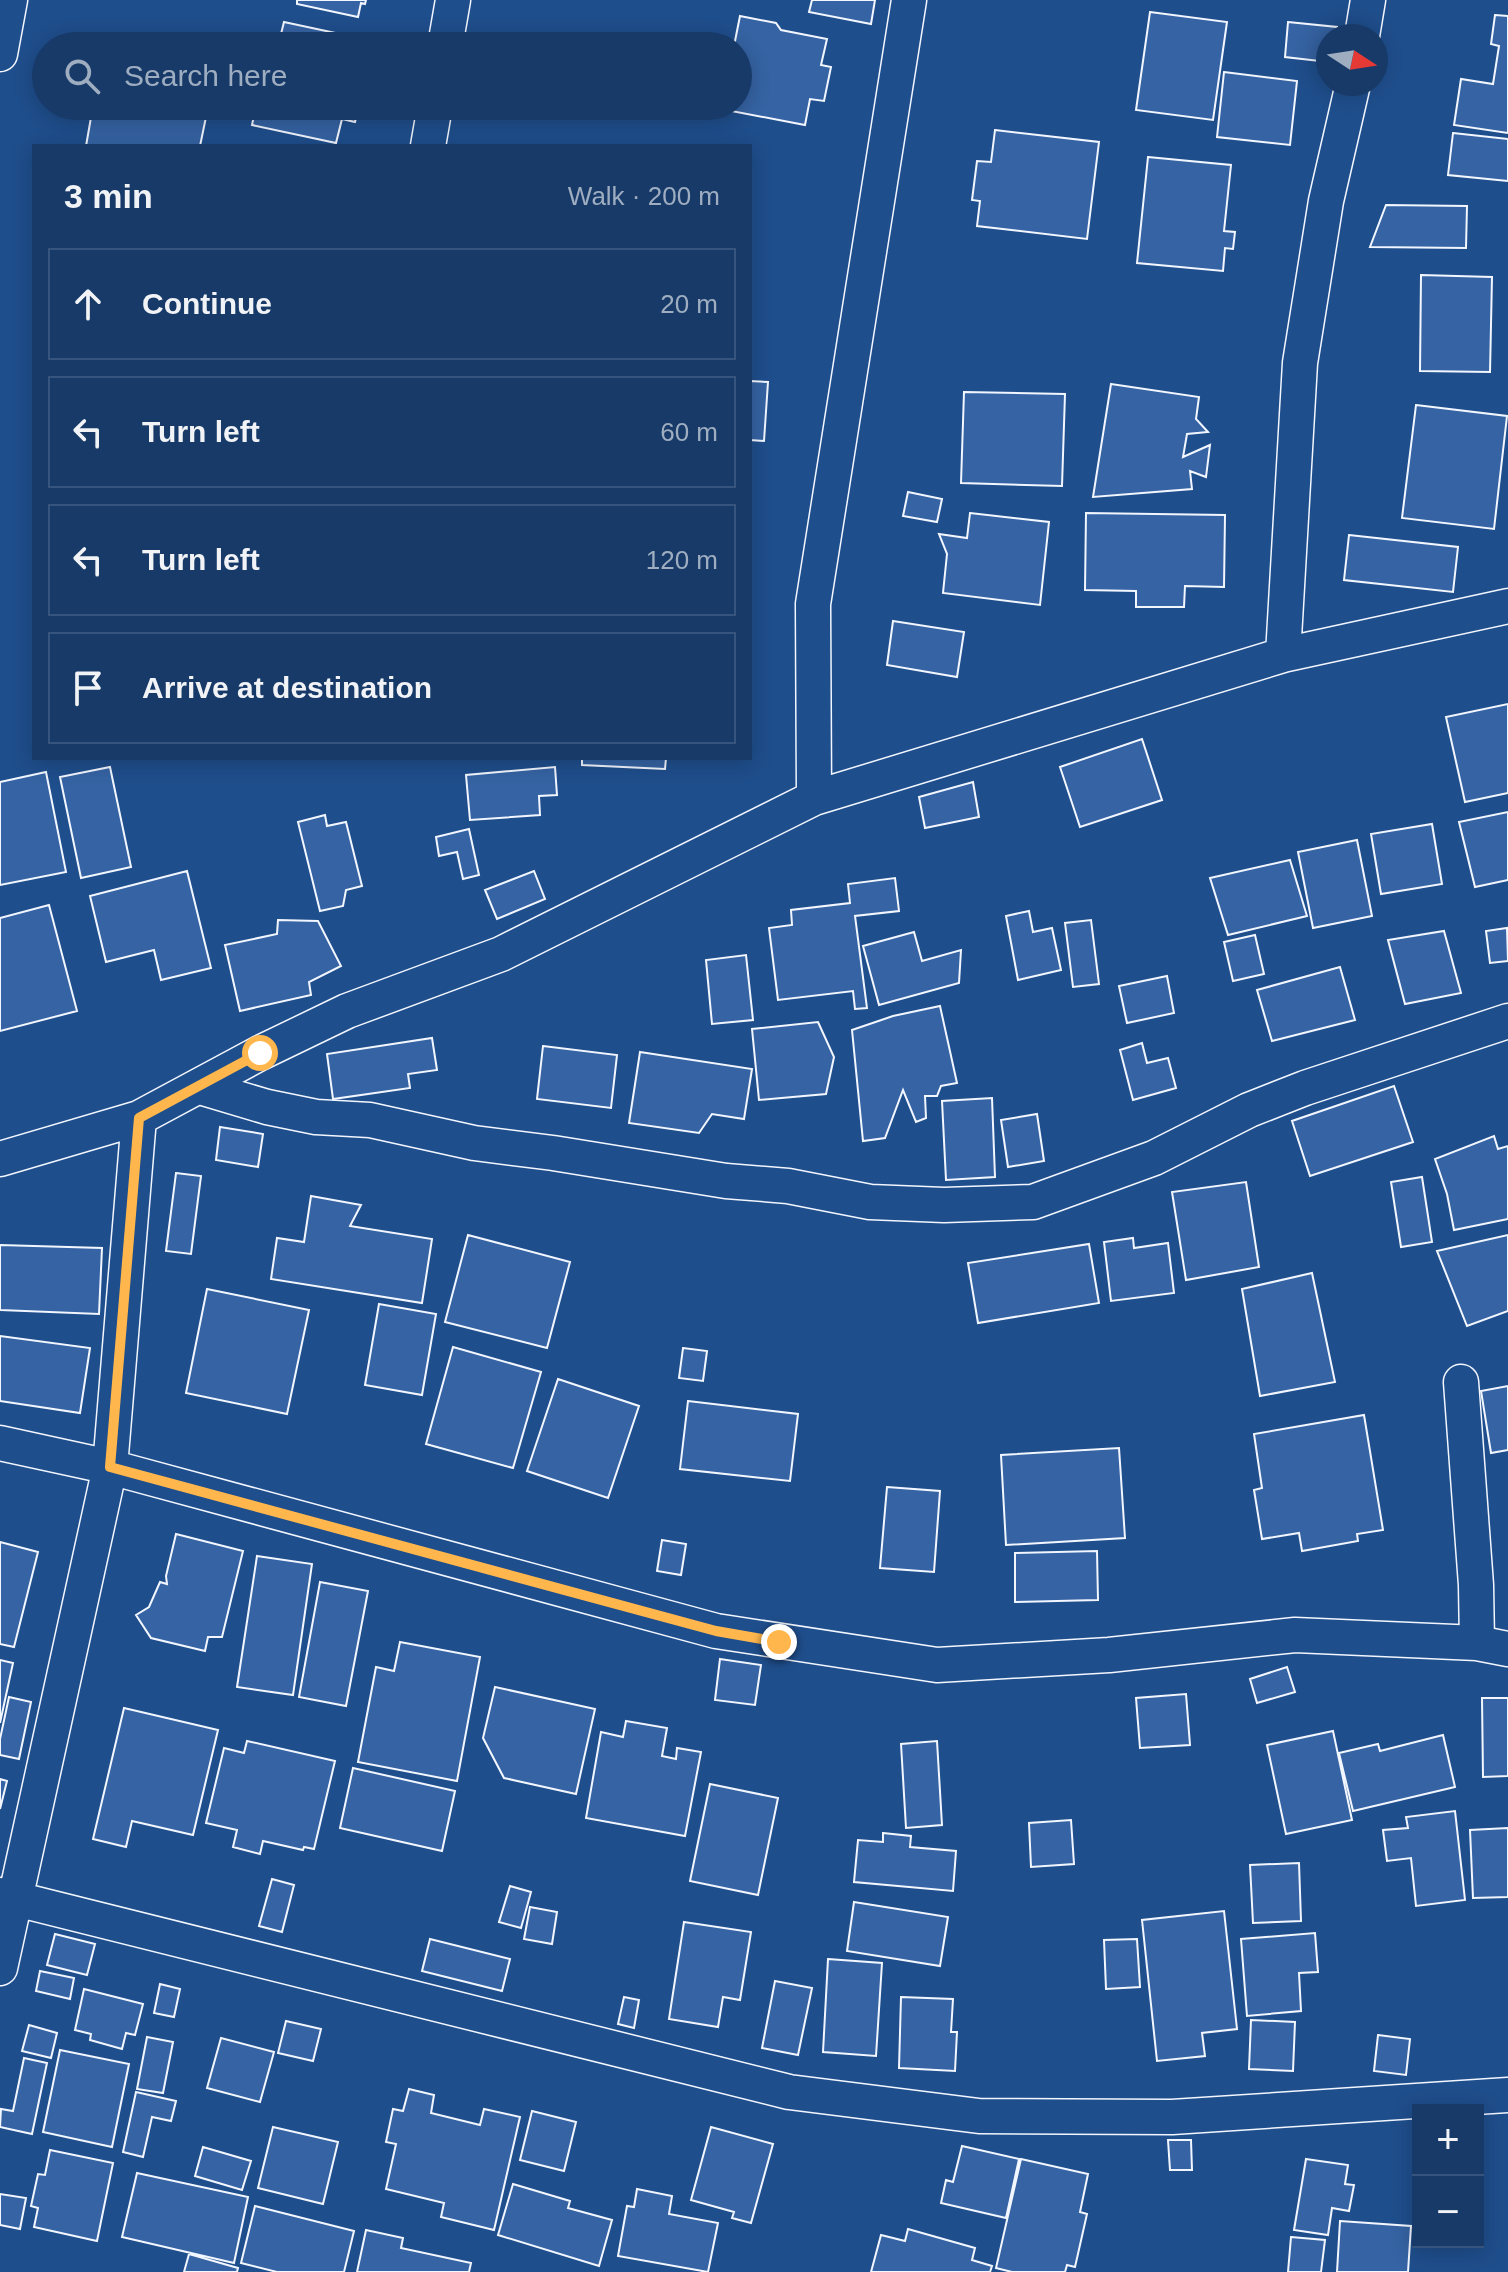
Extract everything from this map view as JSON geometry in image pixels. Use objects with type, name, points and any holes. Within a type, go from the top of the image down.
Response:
[{"type":"street","points":[[0,54],[10,0]]},
{"type":"street","points":[[447,32],[453,0]]},
{"type":"street","points":[[814,798],[813,604],[909,0]]},
{"type":"street","points":[[1364,24],[1368,0]]},
{"type":"street","points":[[1283,655],[1300,363],[1326,201],[1350,96]]},
{"type":"street","points":[[428,144],[433,120]]},
{"type":"street","points":[[0,1159],[139,1118],[260,1053],[347,1011],[501,954],[814,798],[1283,655],[1508,606]]},
{"type":"street","points":[[200,1087],[267,1107],[316,1117],[370,1120],[474,1143],[726,1181],[788,1186],[870,1202],[944,1205],[1033,1202],[1154,1158],[1249,1110],[1305,1088],[1508,1021]]},
{"type":"street","points":[[0,1968],[8,1897],[110,1467],[139,1118]]},
{"type":"street","points":[[0,1443],[110,1467],[716,1631],[937,1665],[1109,1655],[1295,1635],[1493,1646],[1476,1585],[1461,1382]]},
{"type":"street","points":[[8,1897],[789,2092],[979,2116],[1172,2117],[1508,2095]]},
{"type":"building","points":[[297,0],[366,0],[365,4],[361,3],[358,17],[297,4]]},
{"type":"building","points":[[812,0],[875,0],[871,24],[809,12]]},
{"type":"building","points":[[1150,12],[1227,22],[1213,120],[1136,110]]},
{"type":"building","points":[[1495,15],[1508,16],[1508,133],[1454,125],[1461,79],[1493,84],[1499,46],[1491,44]]},
{"type":"building","points":[[740,16],[776,23],[781,30],[827,39],[821,65],[831,67],[824,101],[810,99],[805,125],[752,115],[752,32],[737,32]]},
{"type":"building","points":[[284,22],[331,32],[282,32]]},
{"type":"building","points":[[1288,22],[1316,25],[1316,61],[1285,57]]},
{"type":"building","points":[[1224,72],[1297,81],[1290,145],[1217,137]]},
{"type":"building","points":[[91,120],[205,120],[200,144],[86,144]]},
{"type":"building","points":[[253,120],[342,120],[336,143],[252,125]]},
{"type":"building","points":[[995,130],[1099,142],[1087,239],[977,226],[980,201],[972,200],[977,161],[991,162]]},
{"type":"building","points":[[1453,133],[1508,139],[1508,181],[1448,175]]},
{"type":"building","points":[[1148,157],[1231,165],[1224,231],[1235,232],[1233,249],[1225,248],[1223,271],[1137,263]]},
{"type":"building","points":[[1386,205],[1467,206],[1466,248],[1370,247]]},
{"type":"building","points":[[1421,275],[1492,277],[1490,372],[1420,371]]},
{"type":"building","points":[[752,381],[768,382],[764,441],[752,440]]},
{"type":"building","points":[[1111,384],[1199,397],[1196,419],[1208,432],[1187,434],[1183,457],[1210,445],[1206,477],[1190,471],[1192,489],[1093,497]]},
{"type":"building","points":[[964,392],[1065,394],[1062,486],[961,483]]},
{"type":"building","points":[[1416,405],[1507,416],[1494,529],[1402,518]]},
{"type":"building","points":[[908,492],[942,499],[937,522],[903,516]]},
{"type":"building","points":[[970,513],[1049,522],[1040,605],[943,593],[947,554],[939,534],[967,538]]},
{"type":"building","points":[[1086,513],[1225,515],[1224,587],[1185,586],[1184,607],[1136,607],[1136,591],[1085,590]]},
{"type":"building","points":[[1349,535],[1458,547],[1453,592],[1344,580]]},
{"type":"building","points":[[893,621],[964,632],[957,677],[887,665]]},
{"type":"building","points":[[1508,704],[1508,793],[1465,802],[1446,717]]},
{"type":"building","points":[[1142,739],[1162,800],[1080,827],[1060,767]]},
{"type":"building","points":[[582,760],[666,760],[665,769],[582,765]]},
{"type":"building","points":[[110,767],[131,867],[81,878],[60,777]]},
{"type":"building","points":[[555,767],[557,795],[539,796],[540,815],[470,820],[466,775]]},
{"type":"building","points":[[46,772],[66,872],[0,885],[0,782]]},
{"type":"building","points":[[973,782],[979,817],[925,828],[919,797]]},
{"type":"building","points":[[1508,812],[1508,880],[1475,887],[1459,822]]},
{"type":"building","points":[[325,815],[327,826],[346,822],[362,886],[346,890],[343,906],[320,911],[298,822]]},
{"type":"building","points":[[1432,824],[1442,884],[1381,894],[1371,834]]},
{"type":"building","points":[[469,829],[479,875],[463,879],[457,852],[439,856],[436,837]]},
{"type":"building","points":[[1357,840],[1372,916],[1313,928],[1298,852]]},
{"type":"building","points":[[1290,860],[1307,916],[1228,935],[1210,878]]},
{"type":"building","points":[[187,871],[211,968],[161,980],[154,950],[106,962],[90,896]]},
{"type":"building","points":[[534,871],[545,899],[497,919],[485,890]]},
{"type":"building","points":[[895,878],[899,911],[855,916],[867,1008],[855,1009],[853,991],[778,1000],[769,928],[792,925],[791,910],[850,903],[848,884]]},
{"type":"building","points":[[49,905],[77,1011],[0,1031],[0,918]]},
{"type":"building","points":[[1029,911],[1033,932],[1052,928],[1061,970],[1018,980],[1006,916]]},
{"type":"building","points":[[278,920],[318,921],[341,966],[309,982],[311,995],[240,1011],[225,945],[277,934]]},
{"type":"building","points":[[1091,920],[1099,984],[1073,987],[1065,923]]},
{"type":"building","points":[[1507,928],[1508,961],[1490,963],[1486,931]]},
{"type":"building","points":[[1444,931],[1461,993],[1405,1004],[1388,940]]},
{"type":"building","points":[[914,932],[922,961],[961,950],[959,983],[879,1005],[863,946]]},
{"type":"building","points":[[1255,935],[1264,974],[1233,981],[1224,942]]},
{"type":"building","points":[[746,955],[753,1020],[712,1024],[706,960]]},
{"type":"building","points":[[1340,967],[1355,1020],[1272,1041],[1257,990]]},
{"type":"building","points":[[1167,976],[1174,1013],[1127,1023],[1119,986]]},
{"type":"building","points":[[940,1006],[957,1083],[941,1086],[937,1096],[925,1096],[926,1118],[916,1122],[903,1090],[885,1138],[863,1141],[852,1030],[893,1016]]},
{"type":"building","points":[[818,1022],[834,1057],[826,1094],[759,1100],[752,1029]]},
{"type":"building","points":[[432,1038],[437,1070],[408,1074],[410,1088],[333,1099],[327,1054]]},
{"type":"building","points":[[1142,1043],[1147,1063],[1168,1058],[1176,1088],[1133,1100],[1120,1050]]},
{"type":"building","points":[[543,1046],[617,1055],[611,1108],[537,1099]]},
{"type":"building","points":[[640,1052],[752,1069],[744,1119],[712,1114],[699,1133],[629,1123]]},
{"type":"building","points":[[1394,1086],[1413,1142],[1310,1176],[1292,1121]]},
{"type":"building","points":[[992,1098],[995,1177],[946,1180],[942,1101]]},
{"type":"building","points":[[1037,1114],[1044,1161],[1008,1167],[1001,1120]]},
{"type":"building","points":[[220,1127],[263,1134],[258,1167],[216,1160]]},
{"type":"building","points":[[1494,1136],[1498,1149],[1508,1146],[1508,1219],[1454,1230],[1447,1194],[1435,1159]]},
{"type":"building","points":[[176,1173],[201,1176],[191,1254],[166,1251]]},
{"type":"building","points":[[1422,1177],[1432,1242],[1401,1247],[1391,1182]]},
{"type":"building","points":[[1246,1182],[1259,1267],[1186,1280],[1172,1192]]},
{"type":"building","points":[[311,1196],[361,1205],[350,1226],[432,1239],[422,1303],[271,1279],[277,1238],[304,1242]]},
{"type":"building","points":[[468,1235],[570,1262],[547,1348],[445,1322]]},
{"type":"building","points":[[1508,1235],[1508,1311],[1467,1326],[1437,1251]]},
{"type":"building","points":[[1133,1238],[1134,1248],[1168,1243],[1174,1293],[1111,1301],[1104,1242]]},
{"type":"building","points":[[1089,1244],[1099,1303],[978,1323],[968,1263]]},
{"type":"building","points":[[0,1245],[102,1248],[99,1314],[0,1310]]},
{"type":"building","points":[[1312,1273],[1335,1382],[1260,1396],[1242,1289]]},
{"type":"building","points":[[207,1289],[309,1310],[287,1414],[186,1393]]},
{"type":"building","points":[[379,1304],[436,1314],[422,1395],[365,1385]]},
{"type":"building","points":[[0,1336],[90,1348],[80,1413],[0,1401]]},
{"type":"building","points":[[453,1347],[541,1372],[513,1468],[426,1444]]},
{"type":"building","points":[[683,1348],[707,1351],[703,1381],[679,1378]]},
{"type":"building","points":[[558,1379],[639,1406],[608,1498],[527,1471]]},
{"type":"building","points":[[1508,1386],[1508,1450],[1491,1453],[1481,1391]]},
{"type":"building","points":[[688,1401],[798,1414],[790,1481],[680,1469]]},
{"type":"building","points":[[1364,1415],[1383,1530],[1357,1534],[1358,1541],[1302,1551],[1299,1533],[1262,1539],[1254,1490],[1262,1488],[1254,1434]]},
{"type":"building","points":[[1119,1448],[1125,1538],[1006,1545],[1001,1455]]},
{"type":"building","points":[[887,1487],[940,1491],[934,1572],[880,1568]]},
{"type":"building","points":[[176,1534],[243,1551],[222,1637],[208,1637],[205,1651],[151,1638],[136,1615],[149,1607],[160,1582],[167,1584],[166,1576]]},
{"type":"building","points":[[662,1540],[686,1544],[681,1575],[657,1571]]},
{"type":"building","points":[[0,1542],[38,1552],[14,1647],[0,1644]]},
{"type":"building","points":[[1097,1551],[1098,1600],[1015,1602],[1015,1553]]},
{"type":"building","points":[[257,1556],[312,1564],[293,1695],[237,1687]]},
{"type":"building","points":[[320,1582],[368,1591],[346,1706],[299,1697]]},
{"type":"building","points":[[400,1642],[480,1657],[457,1781],[358,1762],[376,1667],[394,1671]]},
{"type":"building","points":[[720,1659],[761,1665],[755,1705],[715,1700]]},
{"type":"building","points":[[0,1660],[13,1663],[0,1723]]},
{"type":"building","points":[[1287,1667],[1295,1692],[1257,1703],[1250,1679]]},
{"type":"building","points":[[495,1687],[595,1709],[576,1794],[504,1778],[483,1738]]},
{"type":"building","points":[[1186,1694],[1190,1745],[1140,1748],[1136,1698]]},
{"type":"building","points":[[9,1697],[31,1702],[19,1759],[0,1755],[0,1739]]},
{"type":"building","points":[[1482,1698],[1508,1698],[1508,1776],[1483,1777]]},
{"type":"building","points":[[124,1708],[218,1730],[193,1835],[132,1821],[126,1847],[93,1839]]},
{"type":"building","points":[[626,1721],[667,1728],[662,1756],[676,1759],[677,1748],[701,1752],[685,1836],[586,1818],[601,1732],[623,1737]]},
{"type":"building","points":[[1333,1731],[1352,1820],[1286,1834],[1267,1745]]},
{"type":"building","points":[[1443,1735],[1455,1787],[1353,1811],[1339,1753],[1378,1744],[1380,1751]]},
{"type":"building","points":[[247,1741],[335,1761],[314,1849],[304,1847],[303,1850],[263,1841],[260,1854],[233,1847],[237,1830],[206,1823],[224,1748],[244,1753]]},
{"type":"building","points":[[937,1741],[942,1825],[906,1828],[901,1744]]},
{"type":"building","points":[[353,1768],[455,1791],[442,1851],[340,1828]]},
{"type":"building","points":[[0,1779],[7,1781],[0,1809]]},
{"type":"building","points":[[710,1784],[778,1798],[758,1895],[690,1881]]},
{"type":"building","points":[[1455,1811],[1465,1900],[1416,1906],[1411,1858],[1387,1861],[1383,1830],[1408,1828],[1406,1817]]},
{"type":"building","points":[[1071,1820],[1074,1864],[1031,1867],[1029,1823]]},
{"type":"building","points":[[1508,1828],[1508,1897],[1473,1898],[1470,1830]]},
{"type":"building","points":[[883,1833],[911,1836],[910,1847],[956,1851],[953,1891],[854,1882],[858,1840],[883,1842]]},
{"type":"building","points":[[1299,1863],[1301,1921],[1253,1923],[1250,1865]]},
{"type":"building","points":[[272,1879],[294,1885],[282,1932],[259,1926]]},
{"type":"building","points":[[510,1886],[531,1892],[521,1928],[499,1922]]},
{"type":"building","points":[[854,1902],[948,1917],[940,1966],[847,1951]]},
{"type":"building","points":[[530,1907],[557,1912],[552,1944],[524,1939]]},
{"type":"building","points":[[1224,1911],[1237,2029],[1202,2033],[1205,2056],[1157,2061],[1142,1920]]},
{"type":"building","points":[[684,1922],[751,1932],[740,2000],[723,1997],[718,2027],[669,2019]]},
{"type":"building","points":[[1315,1933],[1318,1972],[1299,1973],[1301,2011],[1247,2016],[1241,1939]]},
{"type":"building","points":[[55,1934],[95,1944],[87,1975],[47,1965]]},
{"type":"building","points":[[430,1939],[510,1959],[502,1991],[422,1971]]},
{"type":"building","points":[[1137,1939],[1140,1987],[1106,1989],[1104,1940]]},
{"type":"building","points":[[828,1959],[882,1963],[876,2056],[823,2052]]},
{"type":"building","points":[[40,1971],[74,1978],[70,1999],[36,1991]]},
{"type":"building","points":[[775,1981],[812,1988],[798,2055],[762,2048]]},
{"type":"building","points":[[160,1984],[180,1989],[174,2017],[154,2013]]},
{"type":"building","points":[[84,1989],[143,2004],[135,2035],[126,2033],[122,2049],[90,2040],[91,2034],[75,2030]]},
{"type":"building","points":[[624,1997],[639,2000],[634,2028],[618,2024]]},
{"type":"building","points":[[901,1997],[953,1999],[951,2032],[957,2032],[955,2071],[899,2068]]},
{"type":"building","points":[[1251,2020],[1295,2022],[1293,2071],[1249,2069]]},
{"type":"building","points":[[286,2021],[321,2029],[313,2061],[278,2053]]},
{"type":"building","points":[[29,2025],[57,2033],[51,2058],[22,2051]]},
{"type":"building","points":[[1378,2035],[1410,2039],[1406,2075],[1374,2071]]},
{"type":"building","points":[[147,2037],[173,2042],[163,2093],[137,2089]]},
{"type":"building","points":[[221,2038],[274,2052],[260,2102],[207,2088]]},
{"type":"building","points":[[60,2050],[129,2064],[112,2147],[43,2132]]},
{"type":"building","points":[[24,2058],[47,2063],[32,2134],[0,2127],[1,2109],[13,2111]]},
{"type":"building","points":[[409,2089],[434,2095],[431,2113],[480,2125],[484,2109],[520,2117],[494,2230],[441,2217],[444,2203],[386,2189],[396,2144],[386,2142],[393,2109],[403,2111]]},
{"type":"building","points":[[136,2092],[176,2101],[171,2121],[152,2117],[143,2157],[123,2152]]},
{"type":"building","points":[[532,2111],[576,2122],[564,2171],[520,2160]]},
{"type":"building","points":[[273,2127],[338,2142],[323,2204],[258,2188]]},
{"type":"building","points":[[711,2127],[773,2144],[751,2223],[732,2218],[734,2212],[691,2200]]},
{"type":"building","points":[[1168,2140],[1191,2140],[1192,2170],[1170,2170]]},
{"type":"building","points":[[962,2146],[1019,2159],[1006,2218],[941,2203],[946,2180],[953,2182]]},
{"type":"building","points":[[203,2147],[251,2161],[242,2190],[195,2176]]},
{"type":"building","points":[[50,2150],[113,2163],[97,2241],[34,2227],[38,2208],[31,2206],[38,2174],[45,2175]]},
{"type":"building","points":[[1021,2159],[1088,2174],[1080,2212],[1087,2214],[1075,2267],[1067,2265],[1065,2272],[1012,2272],[996,2268]]},
{"type":"building","points":[[1306,2159],[1348,2165],[1345,2184],[1354,2185],[1349,2211],[1332,2208],[1328,2235],[1294,2230]]},
{"type":"building","points":[[137,2173],[248,2197],[234,2263],[122,2237]]},
{"type":"building","points":[[513,2184],[570,2201],[568,2208],[612,2220],[599,2266],[498,2235]]},
{"type":"building","points":[[637,2189],[672,2196],[669,2214],[718,2223],[708,2272],[618,2256],[627,2206],[634,2207]]},
{"type":"building","points":[[0,2194],[26,2198],[20,2229],[0,2225]]},
{"type":"building","points":[[255,2206],[354,2231],[344,2272],[277,2272],[241,2263]]},
{"type":"building","points":[[1340,2221],[1411,2226],[1408,2272],[1337,2272]]},
{"type":"building","points":[[908,2229],[975,2248],[972,2260],[992,2266],[990,2272],[871,2272],[881,2235],[905,2241]]},
{"type":"building","points":[[366,2230],[403,2238],[401,2248],[471,2263],[469,2272],[357,2272]]},
{"type":"building","points":[[1291,2237],[1325,2240],[1321,2272],[1288,2272]]},
{"type":"building","points":[[189,2254],[238,2268],[237,2272],[184,2272]]},
{"type":"route","points":[[260,1053],[139,1118],[110,1467],[716,1631],[779,1642]]}]
